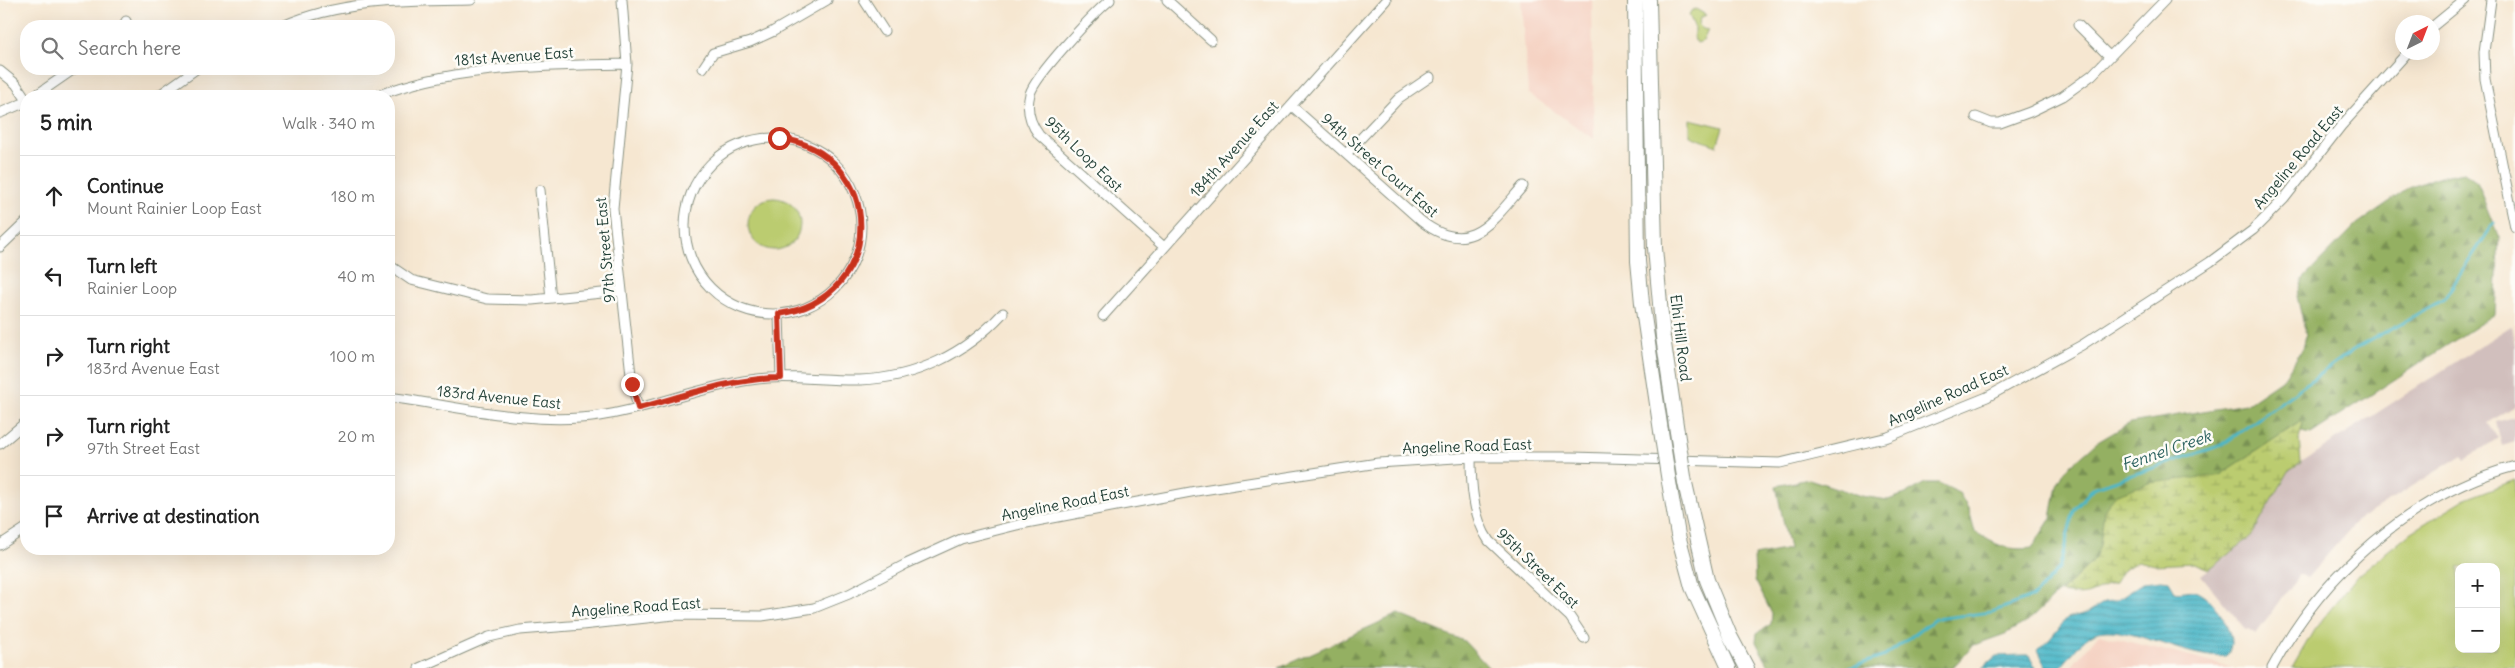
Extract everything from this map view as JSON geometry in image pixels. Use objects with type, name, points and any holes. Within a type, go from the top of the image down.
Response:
[{"type":"highway","points":[[1635,0],[1638,261],[1644,321],[1678,536],[1692,588],[1730,668]]},
{"type":"highway","name":"Elhi Hill Road","points":[[1649,0],[1654,248],[1663,337],[1685,483],[1696,540],[1707,580],[1730,636],[1746,668]]},
{"type":"street","points":[[304,20],[339,10],[386,2],[471,0]]},
{"type":"street","name":"97th Street East","points":[[622,0],[627,64],[613,208],[632,384],[638,408]]},
{"type":"street","points":[[703,68],[713,53],[750,42],[772,32],[827,0]]},
{"type":"street","points":[[864,0],[884,31]]},
{"type":"street","name":"95th Loop East","points":[[1110,0],[1037,78],[1029,96],[1028,110],[1031,122],[1039,134],[1164,247]]},
{"type":"street","points":[[1167,0],[1212,40]]},
{"type":"street","name":"184th Avenue East","points":[[1102,316],[1386,0]]},
{"type":"street","points":[[1976,117],[1991,123],[2000,123],[2049,104],[2080,85],[2165,0]]},
{"type":"street","points":[[2440,20],[2465,0]]},
{"type":"street","points":[[2491,0],[2484,52],[2485,79],[2515,228]]},
{"type":"street","points":[[2078,25],[2109,56]]},
{"type":"street","name":"Angeline Road East","points":[[419,668],[489,636],[520,630],[674,615],[762,616],[814,608],[849,594],[961,539],[1021,524],[1196,491],[1378,463],[1471,457],[1572,457],[1780,463],[1888,437],[1944,416],[1988,396],[2082,345],[2155,300],[2253,230],[2284,199],[2341,126],[2401,60]]},
{"type":"street","name":"181st Avenue East","points":[[394,90],[419,82],[485,69],[627,64]]},
{"type":"street","points":[[0,71],[16,84],[20,90]]},
{"type":"street","points":[[44,90],[65,75]]},
{"type":"street","points":[[166,90],[188,75]]},
{"type":"street","points":[[1346,154],[1399,98],[1430,77]]},
{"type":"street","points":[[0,114],[20,103]]},
{"type":"street","name":"94th Street Court East","points":[[1292,106],[1421,221],[1432,229],[1448,236],[1464,237],[1480,232],[1523,186]]},
{"type":"street","points":[[764,138],[791,140],[822,153],[838,167],[850,183],[860,213],[860,239],[857,253],[847,274],[839,285],[819,301],[806,308],[779,314],[752,312],[735,307],[714,293],[697,273],[691,262],[686,245],[684,227],[690,193],[705,168],[714,159],[735,146],[764,138]]},
{"type":"street","points":[[540,190],[551,298]]},
{"type":"street","points":[[0,247],[20,228]]},
{"type":"street","points":[[395,269],[411,280],[487,298],[511,301],[622,291]]},
{"type":"street","name":"183rd Avenue East","points":[[395,398],[548,419],[599,416],[750,380],[781,378],[876,379],[919,370],[961,350],[1003,313]]},
{"type":"street","points":[[779,314],[781,378]]},
{"type":"street","points":[[0,444],[20,427]]},
{"type":"street","name":"95th Street East","points":[[1471,457],[1474,496],[1484,534],[1489,541],[1570,617],[1584,638]]},
{"type":"street","points":[[2272,668],[2286,642],[2325,589],[2374,541],[2431,501],[2495,471],[2515,466]]},
{"type":"street","points":[[0,545],[20,532]]},
{"type":"shaded area","points":[[1521,0],[1592,0],[1594,139],[1528,93]]},
{"type":"shaded area","points":[[2511,326],[2515,346],[2515,406],[2488,423],[2498,438],[2465,460],[2462,455],[2357,521],[2307,578],[2300,574],[2256,634],[2248,629],[2246,630],[2201,575],[2251,537],[2289,470]]},
{"type":"shaded area","points":[[2515,417],[2515,442],[2502,446],[2496,422]]},
{"type":"shaded area","points":[[2099,634],[2233,668],[2070,668]]},
{"type":"green space","points":[[1696,9],[1706,15],[1700,18],[1699,25],[1703,29],[1708,30],[1703,41],[1697,43],[1694,38],[1694,26],[1689,15],[1691,11]]},
{"type":"green space","points":[[1690,119],[1723,127],[1717,146],[1690,136]]},
{"type":"green space","points":[[2464,172],[2477,181],[2499,236],[2495,314],[2311,434],[2301,432],[2303,424],[2300,422],[2220,475],[2104,510],[2100,545],[2094,560],[2028,621],[2005,634],[1974,645],[1952,668],[1770,668],[1756,642],[1757,633],[1771,624],[1772,614],[1755,580],[1754,556],[1789,549],[1776,486],[1809,479],[1861,496],[1888,500],[1908,493],[1925,483],[1939,483],[1959,493],[1969,510],[1975,532],[2008,548],[2032,548],[2051,518],[2057,485],[2065,470],[2096,443],[2130,423],[2246,404],[2284,378],[2303,348],[2306,335],[2297,296],[2303,279],[2357,224],[2409,188],[2434,178]]},
{"type":"green space","points":[[769,198],[779,198],[793,205],[800,219],[800,229],[793,243],[779,250],[769,250],[759,246],[752,239],[748,229],[748,219],[752,209],[759,202]]},
{"type":"green space","points":[[2300,422],[2303,423],[2299,439],[2301,463],[2289,471],[2251,537],[2209,569],[2194,563],[2155,565],[2138,561],[2122,571],[2115,583],[2088,594],[2060,593],[2094,560],[2100,545],[2104,510],[2117,494],[2149,483],[2220,475]]},
{"type":"green space","points":[[2515,480],[2515,668],[2292,668],[2314,630],[2358,575],[2411,532],[2463,500]]},
{"type":"green space","points":[[1398,614],[1464,641],[1489,668],[1279,668]]},
{"type":"water","points":[[2169,581],[2175,591],[2194,591],[2202,595],[2217,609],[2224,619],[2231,639],[2230,649],[2226,656],[2195,653],[2122,632],[2107,631],[2095,633],[2085,639],[2060,668],[2047,668],[2038,650],[2050,639],[2067,618],[2087,613],[2105,602],[2116,600],[2144,582]]},
{"type":"water","points":[[2029,655],[2035,668],[1982,668],[1996,656]]},
{"type":"waterway","name":"Fennel Creek","points":[[1849,668],[1885,656],[1935,619],[1992,612],[2034,596],[2059,569],[2074,510],[2093,488],[2222,445],[2353,350],[2444,299],[2494,223]]},
{"type":"route","points":[[632,384],[638,408],[750,380],[781,378],[779,314],[792,313],[819,301],[830,294],[847,274],[857,253],[861,224],[856,198],[850,183],[843,172],[832,161],[813,147],[779,138]]}]
